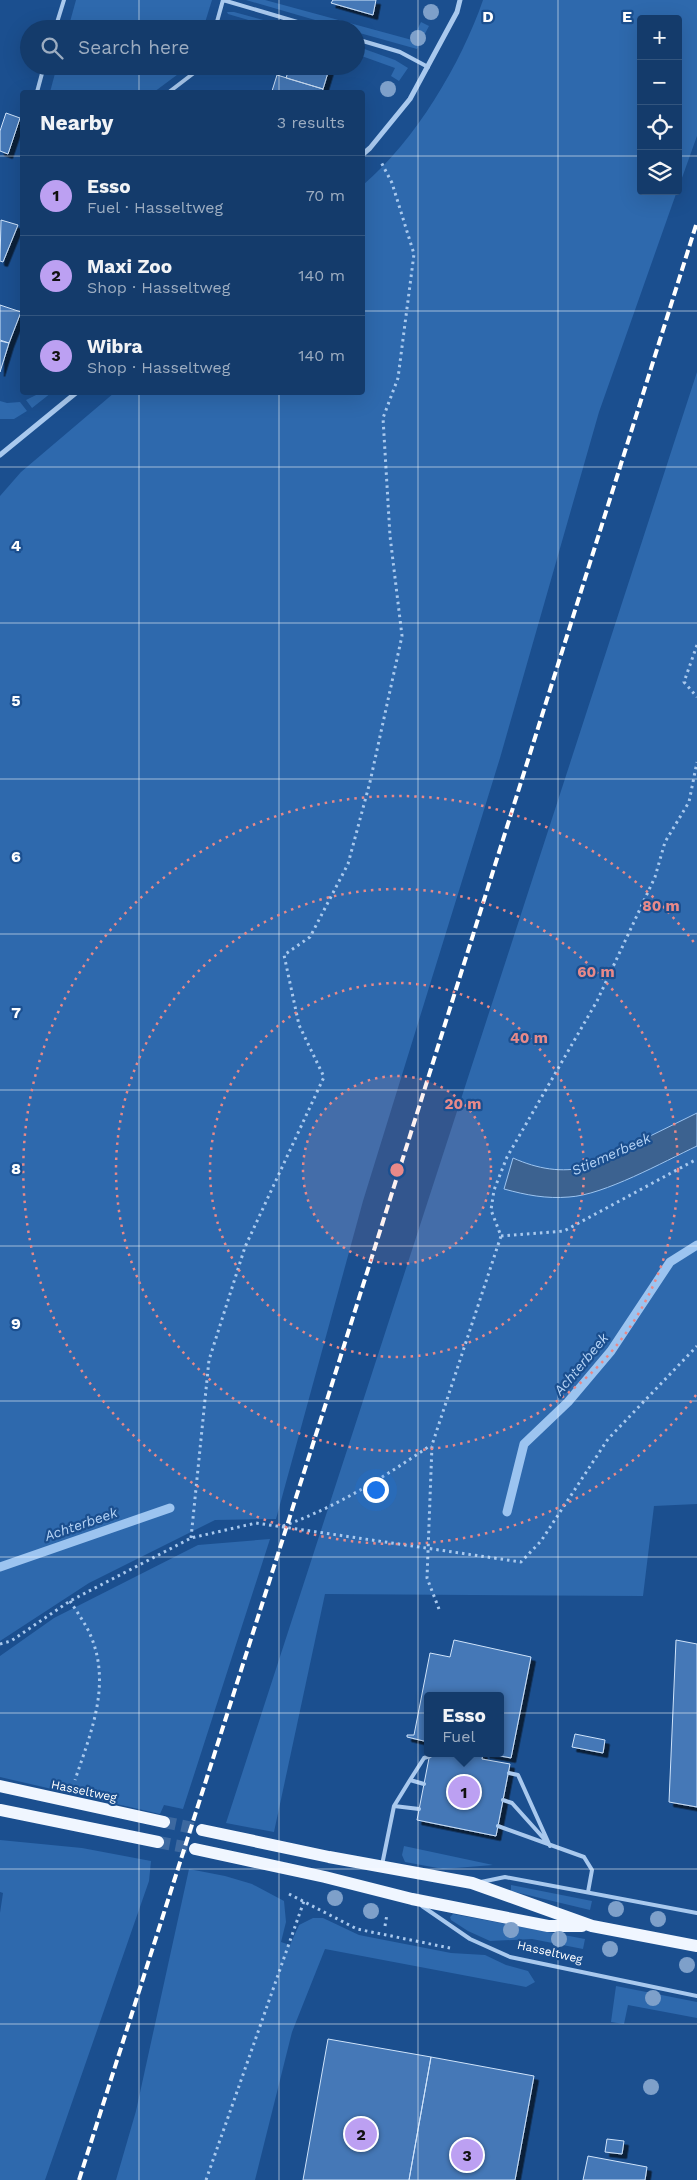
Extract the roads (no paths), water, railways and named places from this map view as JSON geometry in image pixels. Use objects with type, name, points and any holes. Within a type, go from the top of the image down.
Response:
[{"type":"main road","name":"Hasseltweg","points":[[0,1786],[164,1822]]},
{"type":"main road","points":[[2,1813],[158,1842]]},
{"type":"main road","name":"Hasseltweg","points":[[202,1830],[472,1883],[592,1926],[697,1946]]},
{"type":"main road","name":"Hasseltweg","points":[[195,1849],[325,1877],[412,1899],[548,1926],[592,1926]]},
{"type":"street","points":[[365,151],[410,98],[457,12],[460,0]]},
{"type":"street","points":[[0,453],[73,395]]},
{"type":"lane","points":[[58,20],[64,0]]},
{"type":"lane","points":[[217,20],[223,0],[291,20]]},
{"type":"lane","points":[[365,42],[400,52],[428,68]]},
{"type":"lane","points":[[37,90],[41,75]]},
{"type":"lane","points":[[172,90],[191,75]]},
{"type":"lane","points":[[382,1866],[394,1806],[424,1758],[427,1757]]},
{"type":"lane","points":[[509,1773],[518,1775],[550,1846]]},
{"type":"lane","points":[[410,1780],[424,1784]]},
{"type":"lane","points":[[503,1800],[512,1803],[550,1846]]},
{"type":"lane","points":[[394,1806],[419,1810]]},
{"type":"lane","points":[[498,1826],[584,1857],[592,1870],[588,1892]]},
{"type":"lane","name":"Hasseltweg","points":[[472,1883],[505,1877],[697,1913]]},
{"type":"lane","name":"Hasseltweg","points":[[412,1899],[470,1939],[510,1958],[697,1996]]},
{"type":"waterway","name":"Achterbeek","points":[[507,1512],[524,1444],[568,1402],[611,1351],[670,1262],[697,1245]]},
{"type":"waterway","name":"Achterbeek","points":[[0,1567],[170,1508]]},
{"type":"tunnel","points":[[164,1822],[202,1830]]},
{"type":"tunnel","points":[[158,1842],[195,1849]]},
{"type":"railway","points":[[79,2180],[326,1403],[697,222]]},
{"type":"place","name":"Esso","points":[[464,1792]]},
{"type":"place","name":"Maxi Zoo","points":[[361,2134]]},
{"type":"place","name":"Wibra","points":[[467,2155]]},
{"type":"water label","name":"Stiemerbeek","points":[[611,1154]]}]
